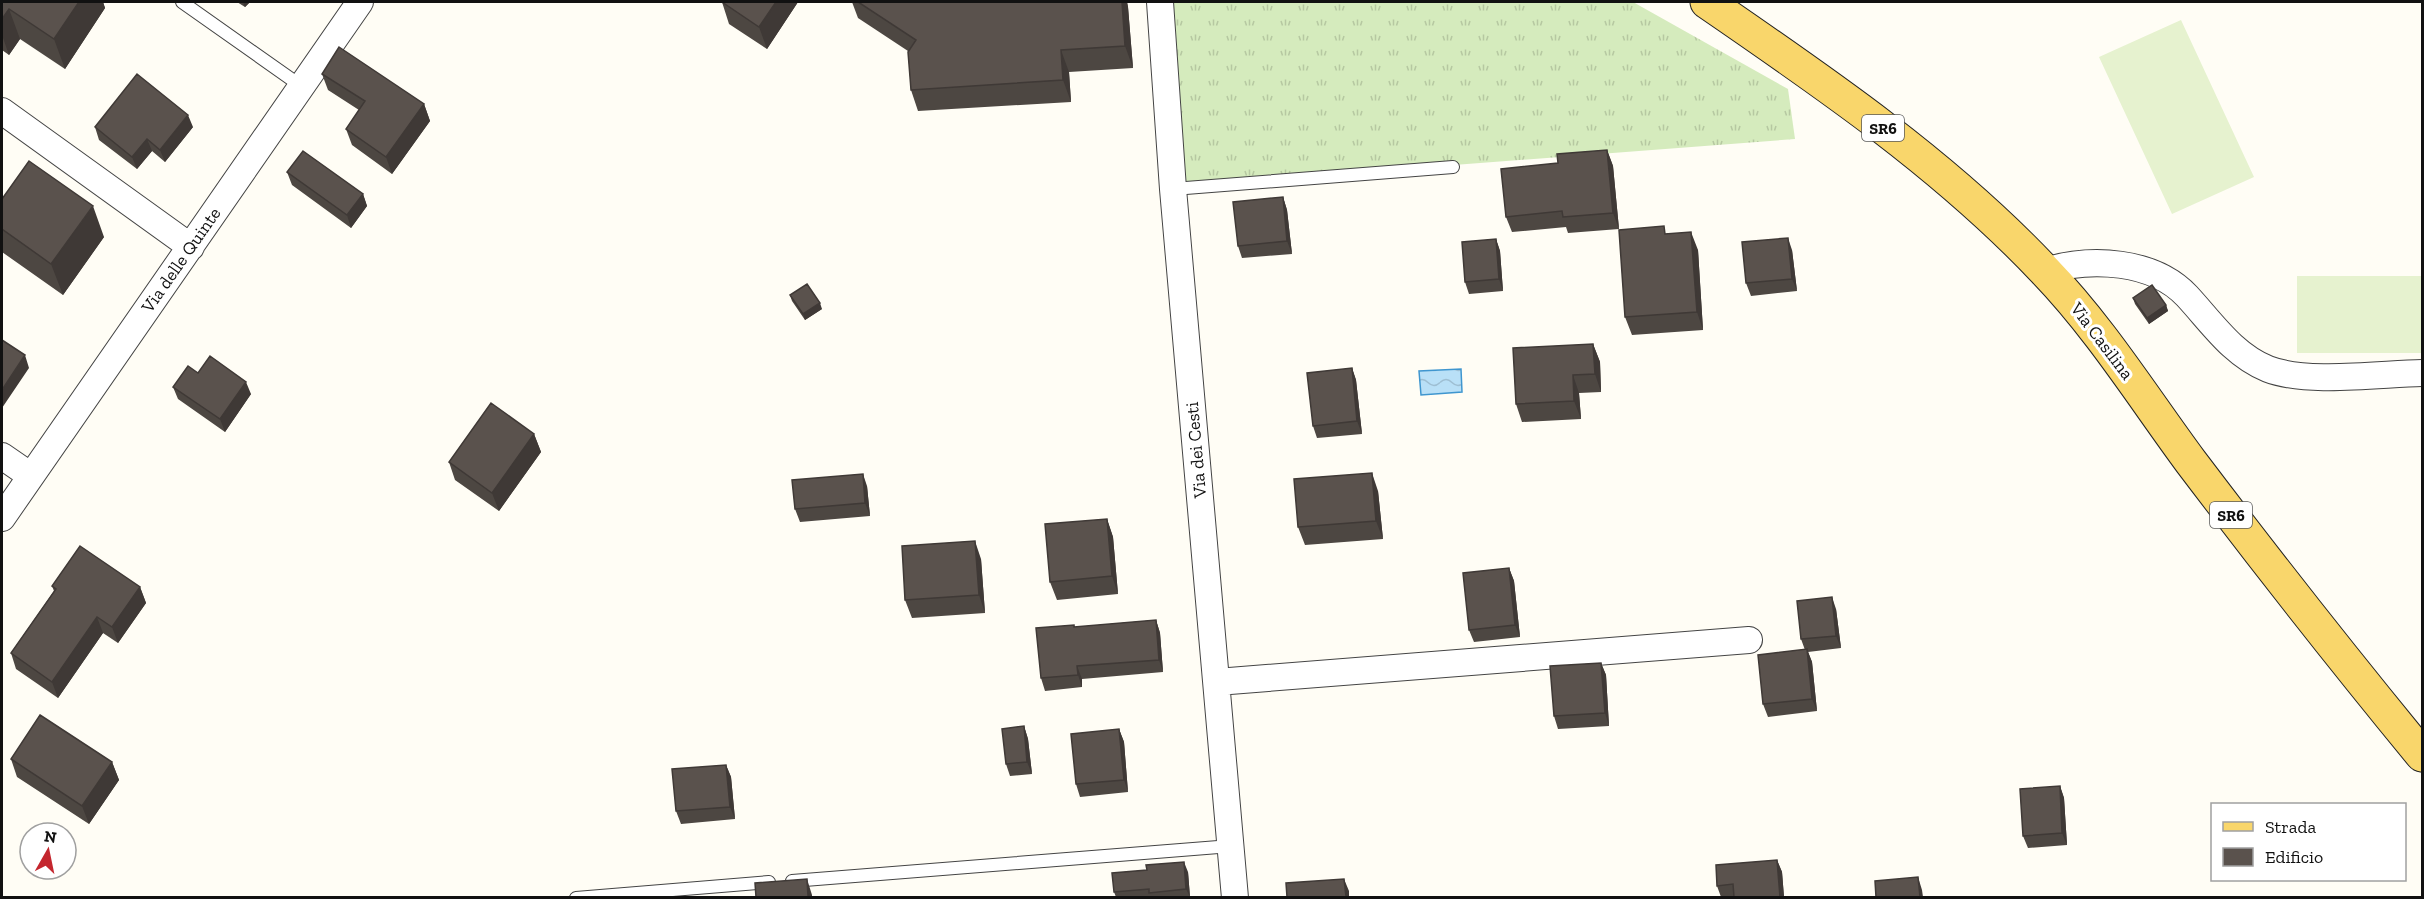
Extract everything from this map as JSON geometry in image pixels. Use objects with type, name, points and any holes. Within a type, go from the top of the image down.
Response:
[{"type":"main road","name":"Via Casilina","points":[[1707,2],[1787,57],[1913,152],[1983,211],[2045,271],[2100,336],[2311,620],[2422,755]]},
{"type":"street","name":"Via delle Quinte","points":[[2,518],[360,2]]},
{"type":"street","name":"Via dei Cesti","points":[[1160,2],[1173,189],[1235,897]]},
{"type":"street","points":[[2,111],[191,247]]},
{"type":"street","points":[[2045,271],[2066,265],[2097,263],[2132,268],[2162,278],[2186,295],[2233,347],[2269,369],[2309,376],[2422,373]]},
{"type":"street","points":[[2,456],[31,476]]},
{"type":"street","points":[[1217,682],[1749,640]]},
{"type":"lane","points":[[182,2],[301,86]]},
{"type":"lane","points":[[1173,189],[1453,167]]},
{"type":"lane","points":[[576,897],[1231,846]]},
{"type":"green space","points":[[1172,2],[1633,2],[1788,89],[1795,139],[1191,185],[1186,182]]},
{"type":"green space","points":[[2181,20],[2254,177],[2172,214],[2099,57]]},
{"type":"green space","points":[[2297,276],[2422,276],[2422,353],[2297,353]]},
{"type":"water","points":[[1461,369],[1462,392],[1421,395],[1419,371]]},
{"type":"building","points":[[2,2],[79,2],[54,39],[9,9],[2,19]]},
{"type":"building","points":[[722,2],[776,2],[759,27]]},
{"type":"building","points":[[858,2],[1122,2],[1125,46],[1061,50],[1063,80],[911,90],[908,52],[916,40]]},
{"type":"building","points":[[339,47],[424,104],[386,157],[346,129],[365,101],[322,74]]},
{"type":"building","points":[[137,74],[188,115],[160,150],[147,139],[132,157],[95,127]]},
{"type":"building","points":[[1607,150],[1613,213],[1563,217],[1562,211],[1506,217],[1501,169],[1558,163],[1557,154]]},
{"type":"building","points":[[303,151],[363,194],[347,215],[287,172]]},
{"type":"building","points":[[29,161],[93,206],[51,264],[2,229],[2,199]]},
{"type":"building","points":[[1283,197],[1287,241],[1238,246],[1233,202]]},
{"type":"building","points":[[1664,226],[1665,234],[1691,232],[1697,312],[1625,317],[1619,230]]},
{"type":"building","points":[[1788,238],[1792,279],[1746,283],[1742,242]]},
{"type":"building","points":[[1496,239],[1499,279],[1465,282],[1462,242]]},
{"type":"building","points":[[807,284],[820,303],[803,314],[790,295]]},
{"type":"building","points":[[2152,285],[2166,305],[2147,318],[2133,298]]},
{"type":"building","points":[[2,340],[25,355],[2,390]]},
{"type":"building","points":[[1593,344],[1595,374],[1573,375],[1574,401],[1516,404],[1513,348]]},
{"type":"building","points":[[210,356],[246,382],[220,419],[173,387],[188,366],[198,373]]},
{"type":"building","points":[[1352,368],[1357,421],[1313,426],[1307,373]]},
{"type":"building","points":[[491,403],[534,434],[492,493],[449,462]]},
{"type":"building","points":[[1372,473],[1376,521],[1298,527],[1294,479]]},
{"type":"building","points":[[863,474],[865,503],[795,509],[792,480]]},
{"type":"building","points":[[1107,519],[1112,576],[1050,582],[1045,524]]},
{"type":"building","points":[[975,541],[979,595],[905,600],[902,546]]},
{"type":"building","points":[[80,546],[140,587],[112,627],[97,617],[52,682],[11,653],[56,589],[52,586]]},
{"type":"building","points":[[1509,568],[1515,625],[1469,630],[1463,573]]},
{"type":"building","points":[[1832,597],[1836,636],[1801,639],[1797,601]]},
{"type":"building","points":[[1156,620],[1159,660],[1077,666],[1078,675],[1041,678],[1036,628]]},
{"type":"building","points":[[1807,649],[1812,699],[1763,704],[1758,655]]},
{"type":"building","points":[[1601,663],[1605,713],[1554,716],[1550,666]]},
{"type":"building","points":[[40,715],[112,762],[82,806],[11,759]]},
{"type":"building","points":[[1024,726],[1027,762],[1006,764],[1002,729]]},
{"type":"building","points":[[1119,729],[1124,780],[1076,784],[1071,734]]},
{"type":"building","points":[[726,765],[730,807],[676,811],[672,769]]},
{"type":"building","points":[[2060,786],[2062,833],[2023,836],[2020,789]]},
{"type":"building","points":[[1777,860],[1780,897],[1734,897],[1733,884],[1717,886],[1716,865]]},
{"type":"building","points":[[1184,862],[1186,889],[1149,893],[1149,889],[1114,892],[1112,873],[1147,870],[1146,865]]},
{"type":"building","points":[[1918,877],[1920,897],[1876,897],[1875,881]]},
{"type":"building","points":[[807,879],[808,897],[756,897],[755,883]]},
{"type":"building","points":[[1344,879],[1346,897],[1287,897],[1286,883]]}]
